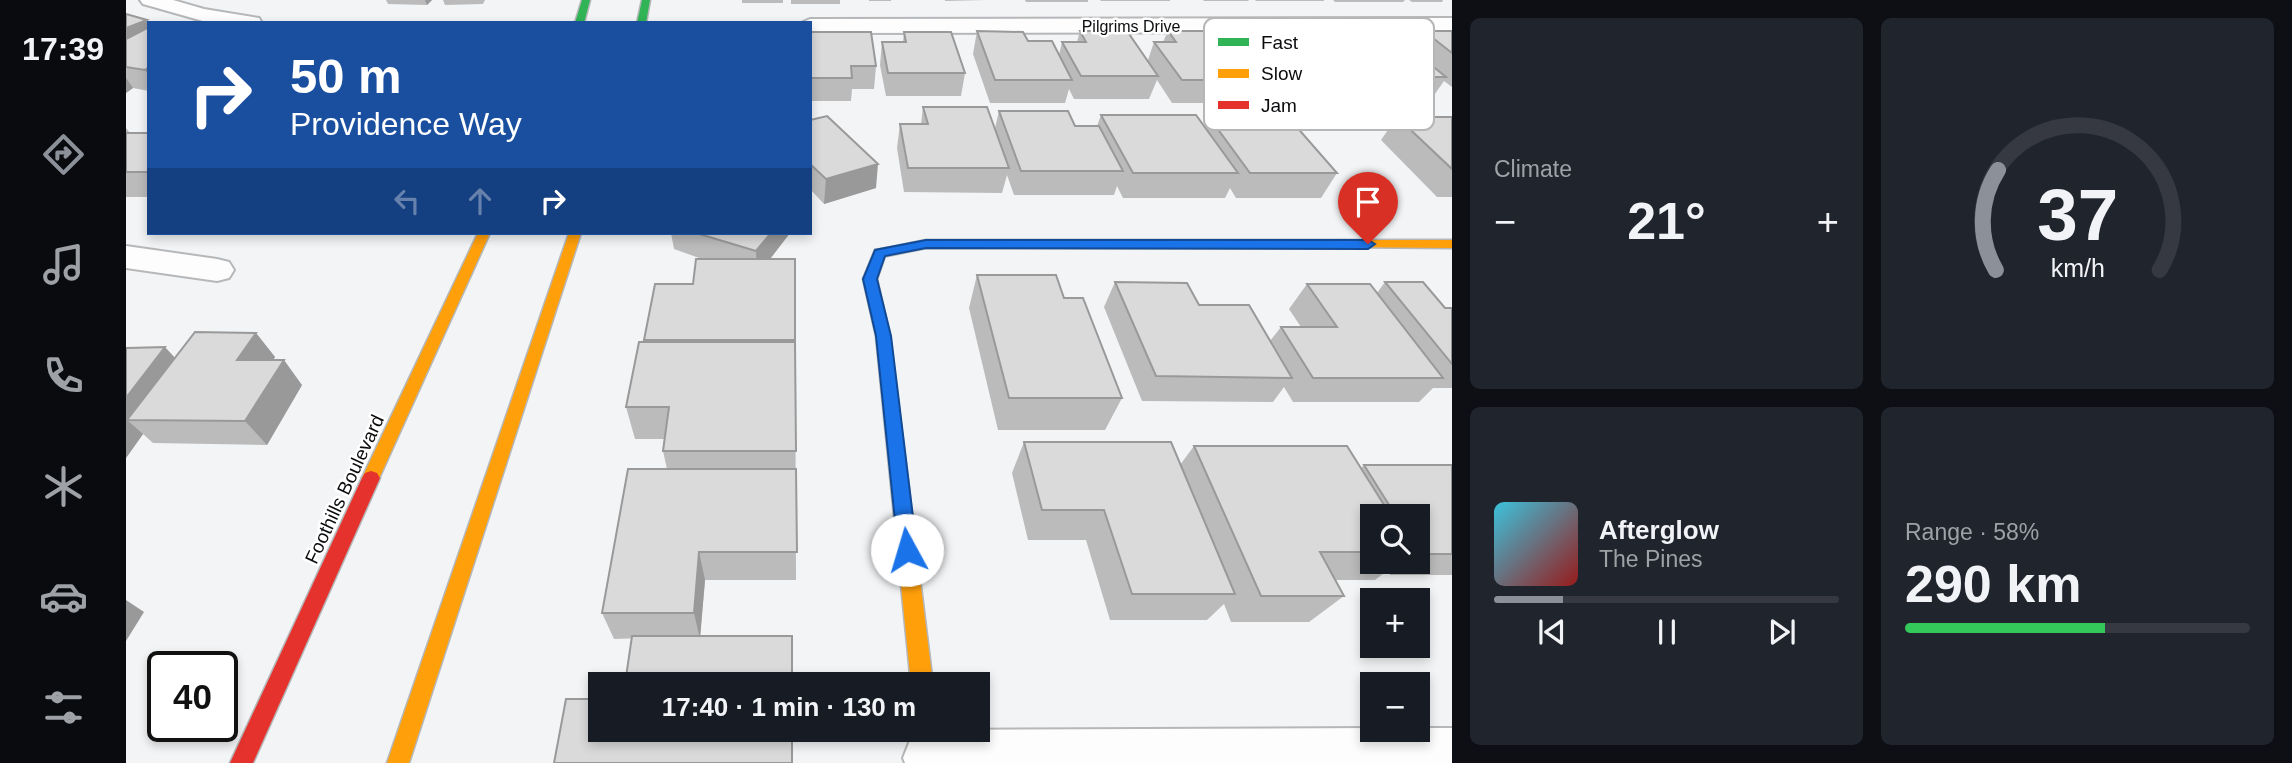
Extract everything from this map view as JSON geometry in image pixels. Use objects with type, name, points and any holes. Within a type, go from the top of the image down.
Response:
[{"type":"main road","points":[[580,21],[586,0]]},
{"type":"main road","points":[[641,21],[646,0]]},
{"type":"main road","name":"Foothills Boulevard","points":[[241,763],[483,235]]},
{"type":"main road","points":[[398,763],[574,235]]},
{"type":"main road","points":[[921,672],[883,336],[870,279],[880,253],[926,244],[1452,244]]},
{"type":"street","points":[[150,0],[202,15],[239,21]]},
{"type":"street","name":"Pilgrims Drive","points":[[812,26],[1204,25]]},
{"type":"street","name":"Pilgrims Drive","points":[[1434,25],[1452,25]]},
{"type":"street","points":[[126,257],[216,270]]},
{"type":"street","points":[[930,750],[1452,756]]},
{"type":"building","points":[[126,14],[147,20],[126,28]]},
{"type":"building","points":[[147,28],[145,70],[126,67],[126,39]]},
{"type":"building","points":[[977,31],[1023,32],[1028,41],[1052,41],[1072,80],[995,80]]},
{"type":"building","points":[[1080,31],[1127,31],[1158,76],[1081,76],[1062,42],[1086,42]]},
{"type":"building","points":[[1168,31],[1204,31],[1204,80],[1182,80],[1154,42],[1176,42]]},
{"type":"building","points":[[1434,31],[1452,31],[1452,53],[1434,39]]},
{"type":"building","points":[[812,32],[871,32],[876,66],[851,66],[852,78],[812,78]]},
{"type":"building","points":[[904,32],[951,32],[965,73],[888,73],[882,42],[906,42]]},
{"type":"building","points":[[1434,67],[1446,77],[1434,77]]},
{"type":"building","points":[[923,107],[987,107],[1009,168],[908,168],[900,124],[928,124]]},
{"type":"building","points":[[999,111],[1068,111],[1075,126],[1099,126],[1123,171],[1021,171]]},
{"type":"building","points":[[1101,115],[1196,115],[1204,130],[1207,130],[1238,173],[1133,173]]},
{"type":"building","points":[[827,116],[878,164],[826,179],[812,166],[812,120]]},
{"type":"building","points":[[1434,117],[1452,117],[1452,169],[1411,130],[1434,130]]},
{"type":"building","points":[[1219,130],[1299,130],[1337,173],[1250,173]]},
{"type":"building","points":[[126,133],[147,133],[147,172],[126,172]]},
{"type":"building","points":[[703,235],[769,235],[756,251]]},
{"type":"building","points":[[696,259],[795,259],[795,340],[644,340],[655,284],[693,284]]},
{"type":"building","points":[[977,275],[1056,275],[1064,298],[1083,298],[1122,398],[1009,398]]},
{"type":"building","points":[[1115,282],[1187,283],[1199,305],[1249,305],[1292,378],[1156,376]]},
{"type":"building","points":[[1385,282],[1423,282],[1445,308],[1452,308],[1452,364]]},
{"type":"building","points":[[1307,284],[1370,284],[1443,378],[1313,378],[1281,327],[1337,327]]},
{"type":"building","points":[[195,332],[256,333],[237,360],[284,360],[245,421],[127,420]]},
{"type":"building","points":[[639,342],[795,342],[796,451],[663,451],[669,407],[626,407]]},
{"type":"building","points":[[165,347],[126,398],[126,348]]},
{"type":"building","points":[[1024,442],[1171,442],[1235,594],[1132,594],[1104,510],[1042,510]]},
{"type":"building","points":[[1194,446],[1347,446],[1383,504],[1360,504],[1360,552],[1320,552],[1344,596],[1261,596]]},
{"type":"building","points":[[1364,465],[1452,465],[1452,554],[1430,554],[1430,504],[1388,504]]},
{"type":"building","points":[[628,469],[796,469],[797,552],[699,552],[694,613],[602,613]]},
{"type":"building","points":[[632,636],[792,636],[792,672],[627,672]]},
{"type":"building","points":[[566,699],[588,699],[588,742],[792,742],[792,763],[554,763]]},
{"type":"traffic: fast","points":[[580,21],[586,0]]},
{"type":"traffic: fast","points":[[641,21],[646,0]]},
{"type":"traffic: fast","points":[[887,252],[926,244],[1344,244]]},
{"type":"traffic: slow","points":[[371,478],[483,235]]},
{"type":"traffic: slow","points":[[398,763],[574,235]]},
{"type":"traffic: slow","points":[[1344,244],[1452,244]]},
{"type":"traffic: slow","points":[[887,252],[880,253],[870,279],[883,336],[921,672]]},
{"type":"traffic: jam","points":[[241,763],[371,478]]},
{"type":"route","points":[[907,550],[883,336],[870,279],[880,253],[926,244],[1368,244]]}]
